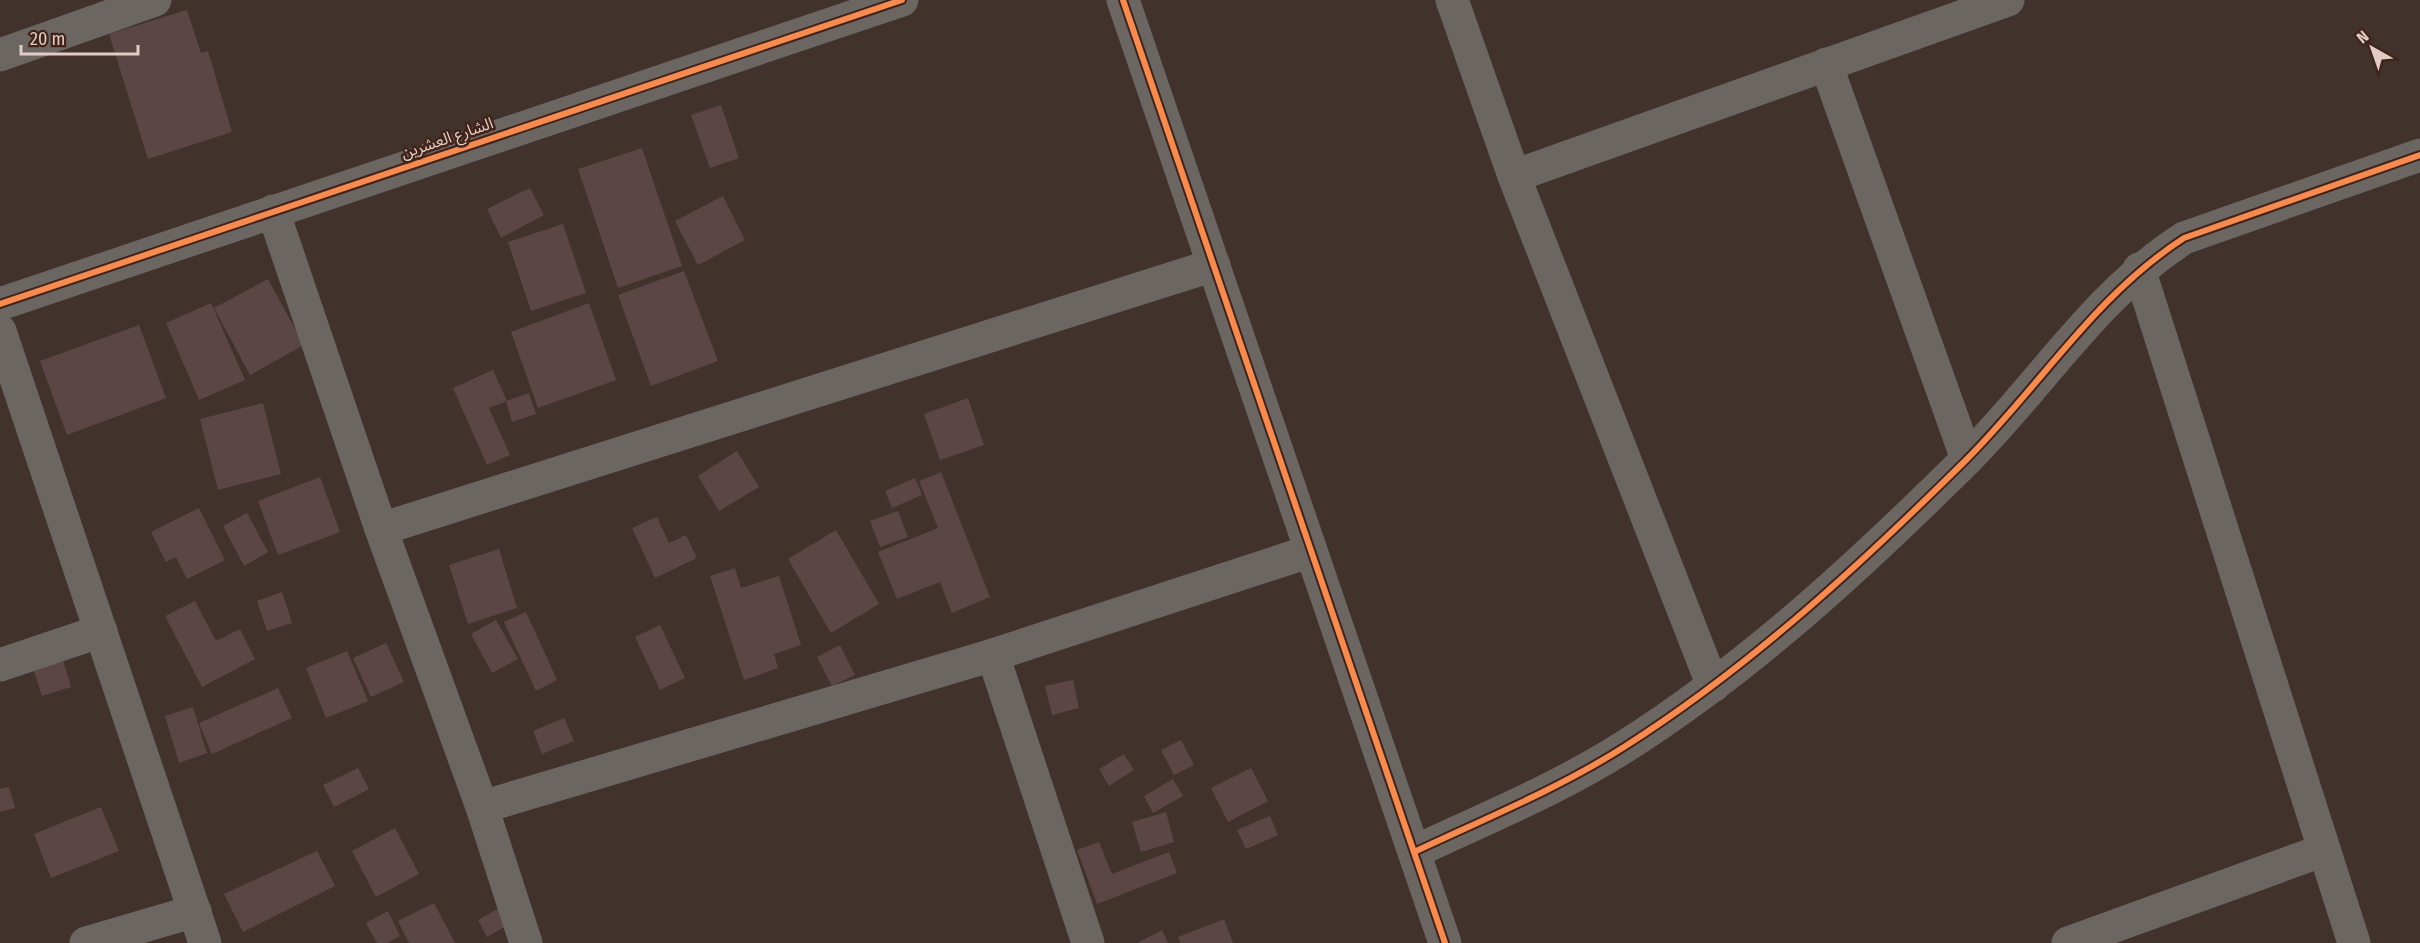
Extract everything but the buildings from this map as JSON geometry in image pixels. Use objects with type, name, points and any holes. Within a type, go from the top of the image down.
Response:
[{"type":"street","points":[[0,55],[155,0]]},
{"type":"street","name":"الشارع العشرين","points":[[0,304],[902,0]]},
{"type":"street","points":[[1123,0],[1445,943]]},
{"type":"street","points":[[1452,0],[1514,176],[1713,686]]},
{"type":"street","points":[[1514,176],[2008,0]]},
{"type":"street","points":[[1826,64],[1967,459]]},
{"type":"street","points":[[1414,852],[1547,789],[1622,748],[1713,686],[1814,604],[1967,459],[2121,285],[2139,269],[2184,238],[2420,155]]},
{"type":"street","points":[[273,211],[381,529],[482,807],[526,943]]},
{"type":"street","points":[[381,529],[1214,265]]},
{"type":"street","points":[[2139,269],[2354,943]]},
{"type":"street","points":[[0,331],[205,943]]},
{"type":"street","points":[[482,807],[993,655],[1311,551]]},
{"type":"street","points":[[0,665],[100,631]]},
{"type":"street","points":[[993,655],[1088,943]]},
{"type":"street","points":[[2068,943],[2324,850]]},
{"type":"street","points":[[86,943],[195,911]]},
{"type":"cycle path","points":[[0,304],[902,0]]},
{"type":"cycle path","points":[[1123,0],[1445,943]]},
{"type":"cycle path","points":[[1414,852],[1520,803],[1599,762],[1670,716],[1759,649],[1844,577],[1924,501],[1991,434],[2068,344],[2122,287],[2184,238],[2420,155]]}]
